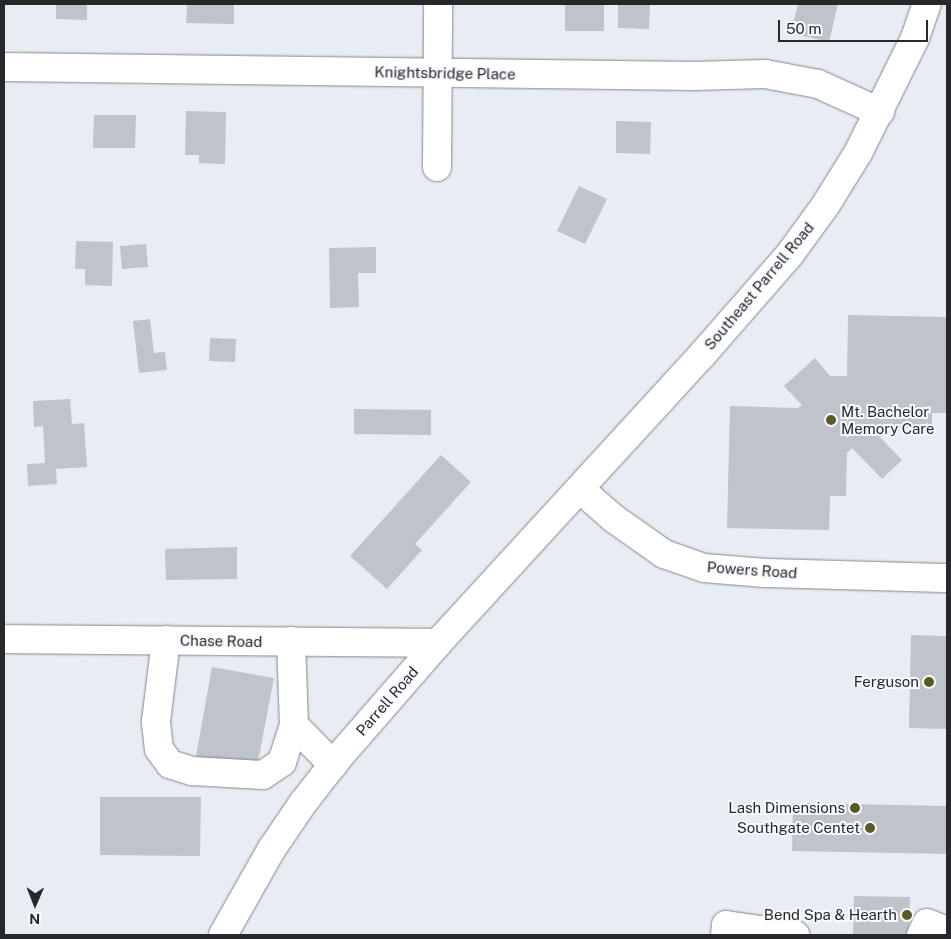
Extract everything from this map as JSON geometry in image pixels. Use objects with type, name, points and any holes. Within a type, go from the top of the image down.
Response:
[{"type":"street","points":[[437,167],[438,4]]},
{"type":"street","name":"Southeast Parrell Road","points":[[580,489],[790,254],[825,206],[858,154],[880,112],[915,38],[927,4]]},
{"type":"street","name":"Knightsbridge Place","points":[[4,68],[694,76],[765,74],[818,84],[880,112]]},
{"type":"street","name":"Powers Road","points":[[580,489],[613,518],[664,554],[704,568],[765,573],[947,578]]},
{"type":"street","name":"Parrell Road","points":[[223,935],[271,850],[311,792],[438,643],[580,489]]},
{"type":"street","name":"Chase Road","points":[[4,639],[438,643]]},
{"type":"street","points":[[166,640],[156,722],[158,749],[170,764],[192,770],[263,775],[282,762],[294,725],[291,641]]},
{"type":"street","points":[[294,725],[333,765]]},
{"type":"street","points":[[278,764],[311,792]]},
{"type":"street","points":[[921,935],[927,923],[947,931]]},
{"type":"street","points":[[725,930],[795,935]]},
{"type":"building","points":[[56,4],[87,4],[87,20],[56,19]]},
{"type":"building","points":[[187,4],[234,4],[234,24],[186,23]]},
{"type":"building","points":[[565,4],[604,4],[604,31],[565,31]]},
{"type":"building","points":[[618,4],[650,4],[649,29],[618,28]]},
{"type":"building","points":[[798,4],[838,4],[829,42],[791,33]]},
{"type":"building","points":[[186,111],[226,112],[225,164],[199,163],[199,155],[185,155]]},
{"type":"building","points":[[94,115],[136,115],[135,148],[93,148]]},
{"type":"building","points":[[616,121],[651,122],[650,154],[616,153]]},
{"type":"building","points":[[579,186],[607,199],[585,244],[557,231]]},
{"type":"building","points":[[76,241],[113,242],[112,286],[85,285],[85,269],[75,269]]},
{"type":"building","points":[[146,244],[148,267],[122,269],[120,246]]},
{"type":"building","points":[[376,247],[376,273],[358,273],[359,307],[330,308],[329,248]]},
{"type":"building","name":"Mt. Bachelor Memory Care","points":[[848,315],[947,317],[947,413],[932,413],[932,428],[878,427],[874,431],[902,460],[882,479],[852,448],[847,453],[846,496],[830,496],[829,530],[727,528],[730,406],[798,408],[802,405],[784,386],[815,358],[830,376],[847,376]]},
{"type":"building","points":[[150,319],[154,353],[165,352],[167,370],[139,373],[133,321]]},
{"type":"building","points":[[210,338],[236,339],[235,362],[209,361]]},
{"type":"building","points":[[70,399],[72,424],[84,423],[87,467],[56,469],[57,484],[28,486],[27,464],[45,463],[43,426],[34,427],[33,401]]},
{"type":"building","points":[[354,409],[431,410],[431,435],[354,434]]},
{"type":"building","points":[[441,455],[471,482],[415,544],[422,550],[387,589],[350,556]]},
{"type":"building","points":[[237,547],[237,579],[166,580],[165,549]]},
{"type":"building","name":"Ferguson","points":[[911,635],[947,636],[947,729],[909,728]]},
{"type":"building","points":[[212,667],[274,678],[257,767],[196,756]]},
{"type":"building","points":[[100,797],[201,797],[200,856],[100,855]]},
{"type":"building","name":"Southgate Centet","points":[[793,803],[947,806],[947,854],[792,851]]},
{"type":"building","points":[[854,896],[910,897],[909,935],[853,935]]},
{"type":"place","name":"Mt. Bachelor Memory Care","points":[[831,420]]},
{"type":"place","name":"Ferguson","points":[[929,682]]},
{"type":"place","name":"Lash Dimensions","points":[[855,808]]},
{"type":"place","name":"Southgate Centet","points":[[870,828]]},
{"type":"place","name":"Bend Spa & Hearth","points":[[907,915]]}]
